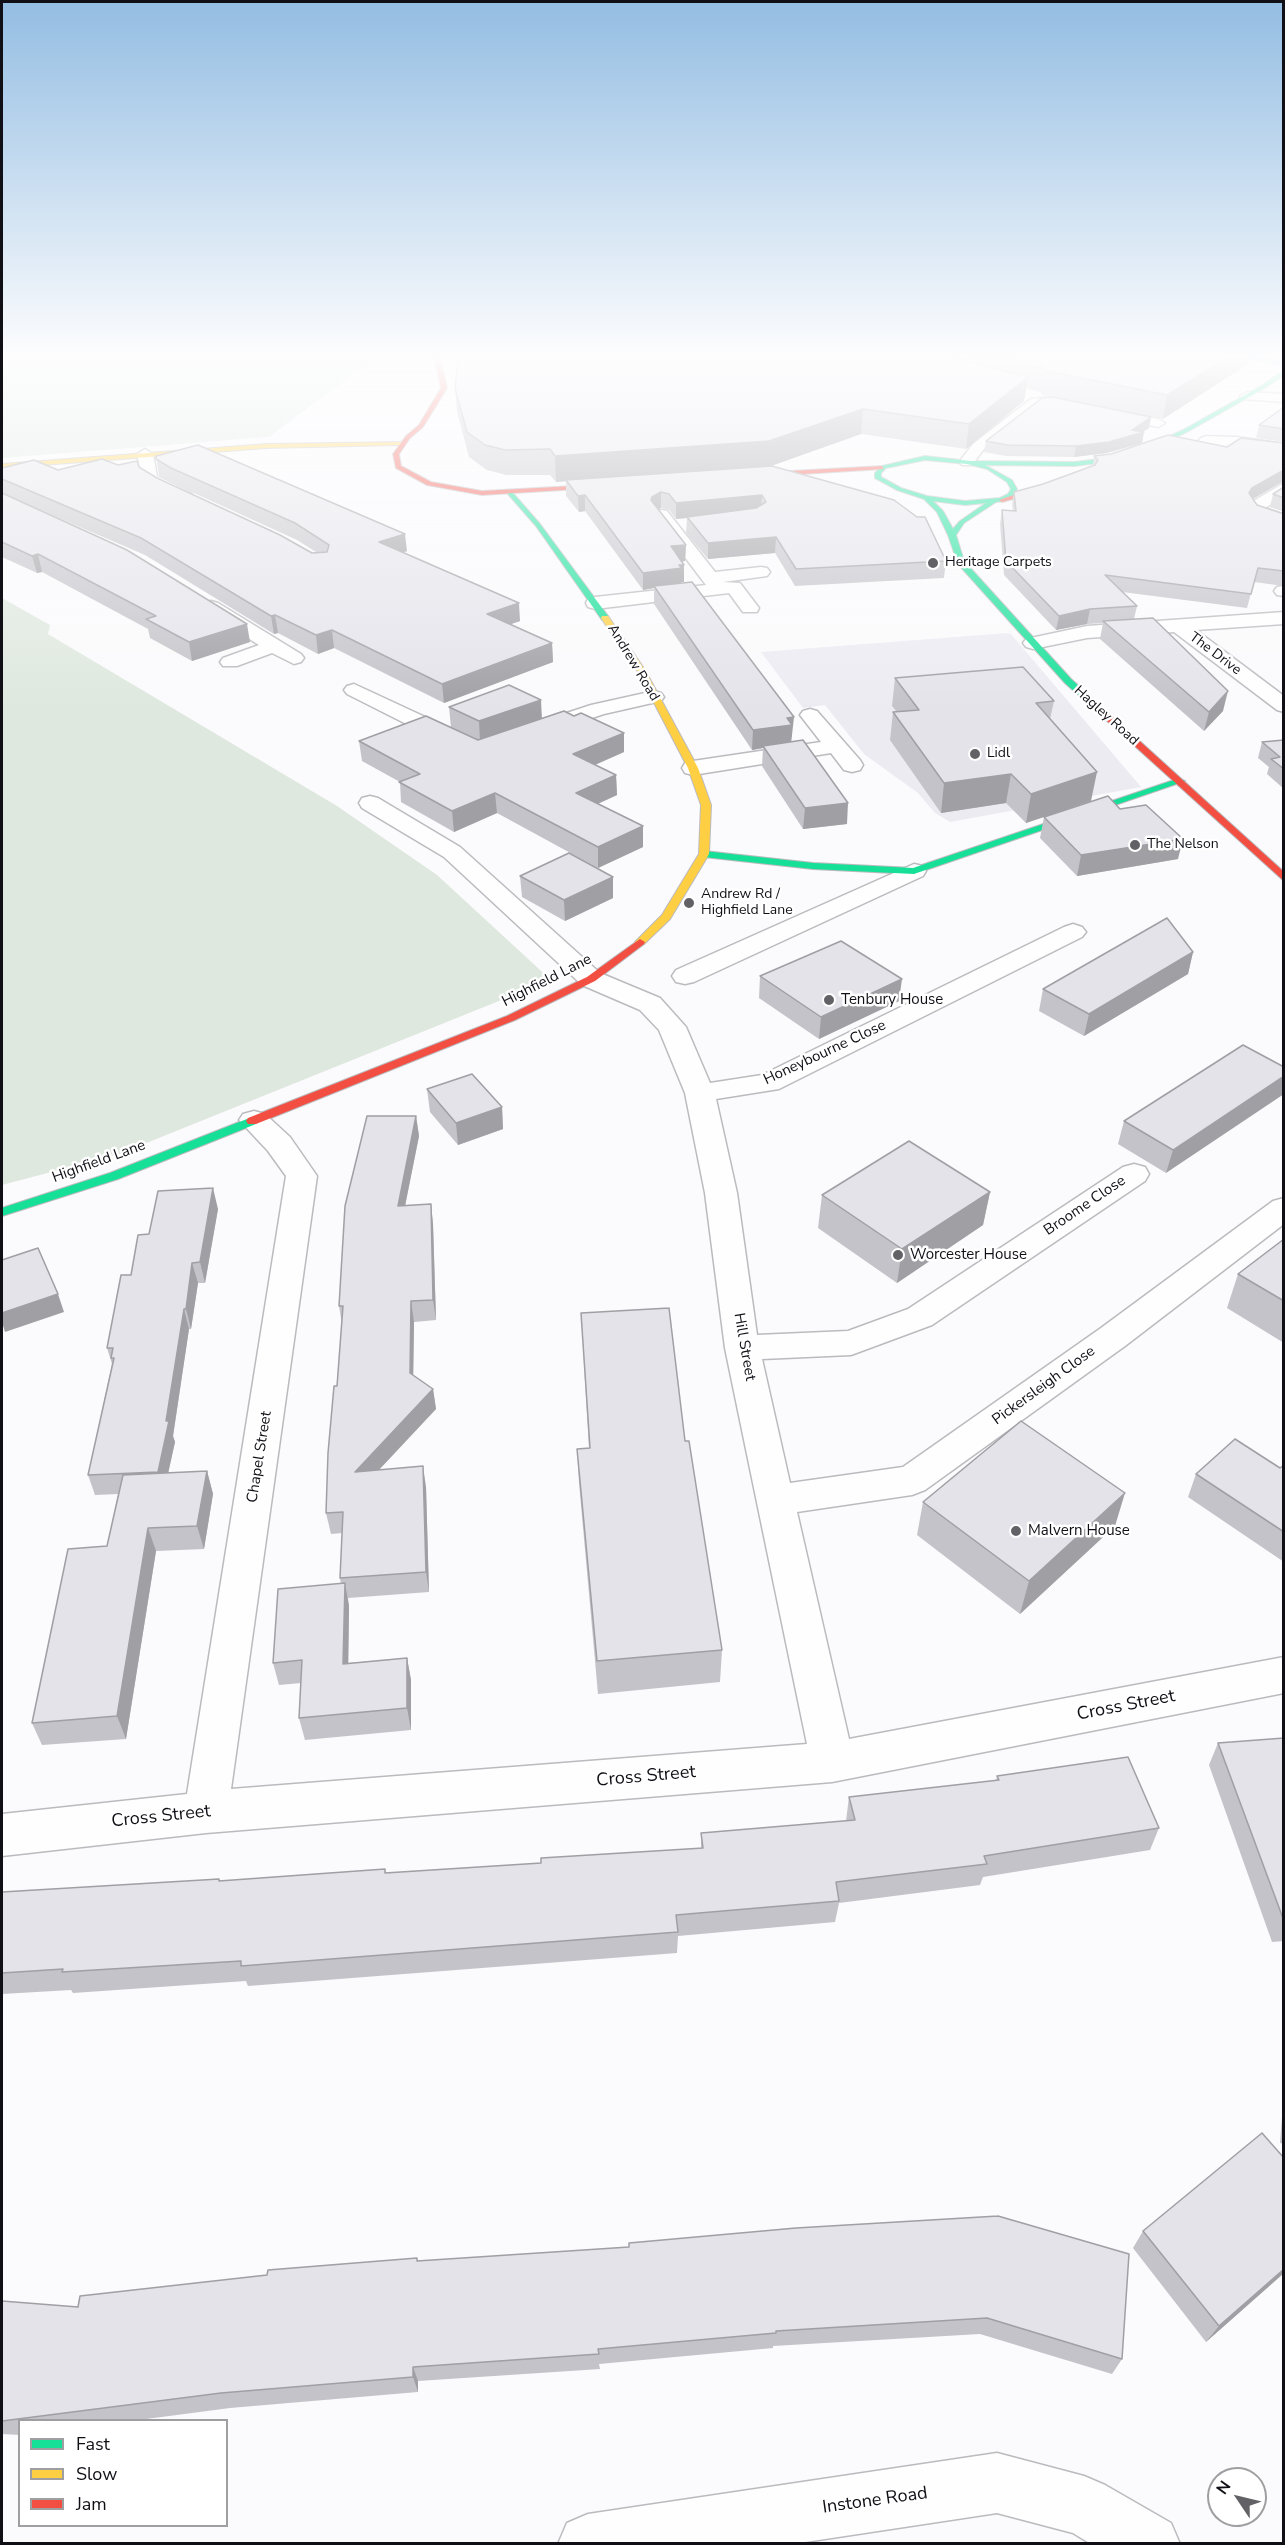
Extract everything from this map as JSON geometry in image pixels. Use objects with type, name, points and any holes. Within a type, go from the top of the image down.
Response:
[{"type":"main road","points":[[412,475],[429,484],[482,493],[620,485]]},
{"type":"main road","points":[[739,476],[767,475]]},
{"type":"main road","points":[[794,475],[846,479],[899,489],[926,498],[965,503],[997,501],[1034,492],[1083,475]]},
{"type":"main road","points":[[878,475],[878,478],[899,489]]},
{"type":"main road","points":[[952,535],[962,522],[1011,495],[1014,489],[1010,481],[1001,475]]},
{"type":"main road","name":"Andrew Road","points":[[510,493],[538,525],[641,670],[693,768],[706,805],[704,854]]},
{"type":"main road","name":"Hagley Road","points":[[926,498],[940,511],[952,535],[961,562],[1032,643],[1091,704],[1180,781],[1216,818],[1284,878]]},
{"type":"main road","points":[[704,854],[813,866],[914,870],[1180,781]]},
{"type":"main road","name":"Highfield Lane","points":[[2,1212],[114,1176],[511,1018],[591,979],[634,948],[666,917],[704,854]]},
{"type":"street","points":[[149,475],[150,478],[197,502]]},
{"type":"street","points":[[1284,488],[1256,507],[1260,512],[1284,521]]},
{"type":"street","points":[[692,525],[666,521],[715,583],[734,587],[750,608]]},
{"type":"street","points":[[595,603],[715,583],[761,572]]},
{"type":"street","points":[[194,597],[294,658]]},
{"type":"street","points":[[1178,626],[1284,618]]},
{"type":"street","name":"The Drive","points":[[1032,643],[1087,632],[1178,626],[1284,706]]},
{"type":"street","points":[[230,662],[273,646]]},
{"type":"street","points":[[522,736],[598,709],[654,697]]},
{"type":"street","points":[[359,699],[470,746]]},
{"type":"street","points":[[810,715],[852,765]]},
{"type":"street","points":[[693,768],[835,746]]},
{"type":"street","name":"Hill Street","points":[[370,803],[452,852],[591,979],[650,1004],[672,1027],[699,1093],[721,1193],[742,1348],[832,1762]]},
{"type":"street","points":[[685,976],[914,870]]},
{"type":"street","name":"Honeybourne Close","points":[[699,1093],[769,1083],[1073,932]]},
{"type":"street","name":"Chapel Street","points":[[206,1812],[302,1176],[279,1144],[254,1120]]},
{"type":"street","name":"Broome Close","points":[[742,1348],[851,1343],[920,1317],[1134,1174]]},
{"type":"street","name":"Pickersleigh Close","points":[[776,1500],[912,1480],[1113,1336],[1284,1208]]},
{"type":"street","name":"Cross Street","points":[[2,1835],[206,1812],[832,1762],[1284,1675]]},
{"type":"street","name":"Instone Road","points":[[588,2544],[997,2483],[1084,2506],[1150,2544]]},
{"type":"shaded area","points":[[2,598],[50,625],[48,634],[337,806],[437,875],[551,980],[119,1154],[2,1185]]},
{"type":"shaded area","points":[[1011,634],[1141,787],[950,822],[935,813],[918,793],[864,754],[825,705],[803,708],[761,652]]},
{"type":"building","points":[[2,475],[152,475],[280,535],[312,553],[327,552],[329,545],[295,523],[186,475],[267,475],[405,534],[379,542],[519,603],[487,614],[552,643],[442,684],[332,630],[316,635],[275,615],[271,616],[141,538],[2,479]]},
{"type":"building","points":[[643,475],[803,475],[894,500],[917,517],[925,517],[946,561],[796,569],[776,537],[708,543],[687,517],[756,508],[766,502],[762,495],[676,503],[669,494],[661,492],[651,500],[686,545],[671,546],[684,565],[679,565],[682,568],[643,573],[585,495],[578,496],[566,480]]},
{"type":"building","points":[[1068,475],[1276,475],[1252,488],[1249,493],[1257,505],[1284,514],[1284,571],[1258,568],[1251,594],[1105,575],[1137,606],[1090,609],[1059,616],[1006,561],[1002,510],[1016,511],[1014,492]]},
{"type":"building","points":[[1284,487],[1284,498],[1273,494]]},
{"type":"building","points":[[2,493],[127,550],[247,624],[189,642],[146,619],[156,616],[38,554],[32,556],[2,542]]},
{"type":"building","points":[[692,582],[794,717],[787,718],[792,725],[753,730],[654,586]]},
{"type":"building","points":[[1153,618],[1228,691],[1209,712],[1103,621]]},
{"type":"building","name":"Lidl","points":[[1023,667],[1054,701],[1036,703],[1097,772],[1031,794],[1011,774],[944,783],[893,712],[919,710],[895,678]]},
{"type":"building","points":[[509,685],[541,700],[479,721],[449,707]]},
{"type":"building","points":[[564,711],[574,716],[581,713],[624,733],[573,754],[616,775],[576,793],[643,826],[598,847],[495,793],[452,811],[399,782],[420,774],[359,741],[426,716],[478,740]]},
{"type":"building","points":[[803,740],[848,803],[805,808],[763,746]]},
{"type":"building","points":[[1284,740],[1284,769],[1271,759],[1280,757],[1262,742]]},
{"type":"building","points":[[1108,796],[1120,809],[1146,805],[1183,839],[1081,855],[1044,817]]},
{"type":"building","points":[[569,853],[613,877],[564,900],[520,876]]},
{"type":"building","points":[[1167,918],[1193,952],[1089,1014],[1043,989]]},
{"type":"building","points":[[841,941],[902,979],[821,1017],[760,976]]},
{"type":"building","points":[[1243,1045],[1284,1067],[1284,1076],[1173,1150],[1124,1121]]},
{"type":"building","points":[[472,1074],[502,1107],[456,1123],[427,1089]]},
{"type":"building","points":[[367,1116],[416,1116],[398,1206],[431,1204],[433,1300],[411,1301],[410,1373],[433,1389],[355,1472],[423,1466],[426,1572],[340,1578],[343,1512],[326,1513],[328,1453],[334,1386],[337,1386],[343,1306],[339,1306],[345,1206]]},
{"type":"building","points":[[909,1141],[990,1192],[902,1249],[822,1195]]},
{"type":"building","points":[[213,1188],[200,1262],[192,1263],[166,1421],[169,1421],[158,1472],[88,1475],[114,1358],[111,1358],[113,1348],[107,1348],[121,1275],[131,1275],[138,1235],[149,1234],[158,1191]]},
{"type":"building","points":[[1284,1239],[1284,1301],[1238,1274]]},
{"type":"building","points":[[38,1248],[58,1294],[2,1313],[2,1260]]},
{"type":"building","points":[[669,1308],[685,1441],[689,1441],[722,1650],[597,1661],[577,1449],[590,1448],[581,1313]]},
{"type":"building","name":"Malvern House","points":[[1021,1421],[1125,1493],[1029,1581],[923,1502]]},
{"type":"building","points":[[1235,1439],[1280,1468],[1284,1465],[1284,1532],[1196,1474]]},
{"type":"building","points":[[207,1471],[197,1526],[148,1528],[117,1716],[32,1723],[68,1549],[107,1546],[123,1475]]},
{"type":"building","points":[[345,1583],[343,1664],[407,1658],[407,1708],[299,1718],[302,1660],[273,1663],[278,1589]]},
{"type":"building","points":[[1284,1738],[1284,1921],[1218,1743]]},
{"type":"building","points":[[1128,1757],[1159,1828],[984,1856],[987,1864],[836,1882],[839,1901],[676,1915],[678,1932],[241,1966],[241,1961],[62,1972],[63,1969],[2,1973],[2,1892],[219,1879],[219,1881],[385,1869],[385,1873],[541,1863],[541,1858],[703,1848],[701,1833],[855,1820],[849,1797],[999,1780],[997,1776]]},
{"type":"building","points":[[1262,2133],[1284,2158],[1284,2269],[1219,2326],[1143,2231]]},
{"type":"building","points":[[998,2216],[1129,2254],[1122,2359],[987,2318],[776,2331],[776,2333],[598,2349],[599,2354],[413,2367],[413,2377],[221,2393],[2,2421],[2,2301],[78,2307],[80,2296],[267,2275],[268,2270],[417,2258],[417,2261],[629,2247],[629,2243],[796,2228]]},
{"type":"traffic: fast","points":[[878,475],[878,478],[899,489],[926,498],[965,503],[1002,500],[1011,495],[1014,489],[1010,481],[1000,475]]},
{"type":"traffic: fast","points":[[510,493],[538,525],[605,618]]},
{"type":"traffic: fast","points":[[926,498],[940,511],[952,535],[961,562],[1068,681],[1109,718]]},
{"type":"traffic: fast","points":[[952,535],[962,522],[993,502]]},
{"type":"traffic: fast","points":[[704,854],[813,866],[914,871],[1180,781]]},
{"type":"traffic: fast","points":[[2,1212],[114,1176],[252,1121]]},
{"type":"traffic: slow","points":[[605,618],[641,670],[693,768],[706,805],[704,854],[666,917],[640,942]]},
{"type":"traffic: jam","points":[[412,475],[429,484],[482,493],[610,486]]},
{"type":"traffic: jam","points":[[754,475],[758,475]]},
{"type":"traffic: jam","points":[[1002,500],[1034,492],[1055,483]]},
{"type":"traffic: jam","points":[[1109,718],[1284,878]]},
{"type":"traffic: jam","points":[[252,1121],[511,1018],[591,979],[640,942]]},
{"type":"place","name":"Heritage Carpets","points":[[933,563]]},
{"type":"place","name":"Lidl","points":[[975,754]]},
{"type":"place","name":"The Nelson","points":[[1135,845]]},
{"type":"place","name":"Andrew Rd / Highfield Lane","points":[[689,903]]},
{"type":"place","name":"Tenbury House","points":[[829,1000]]},
{"type":"place","name":"Worcester House","points":[[898,1255]]},
{"type":"place","name":"Malvern House","points":[[1016,1531]]}]
